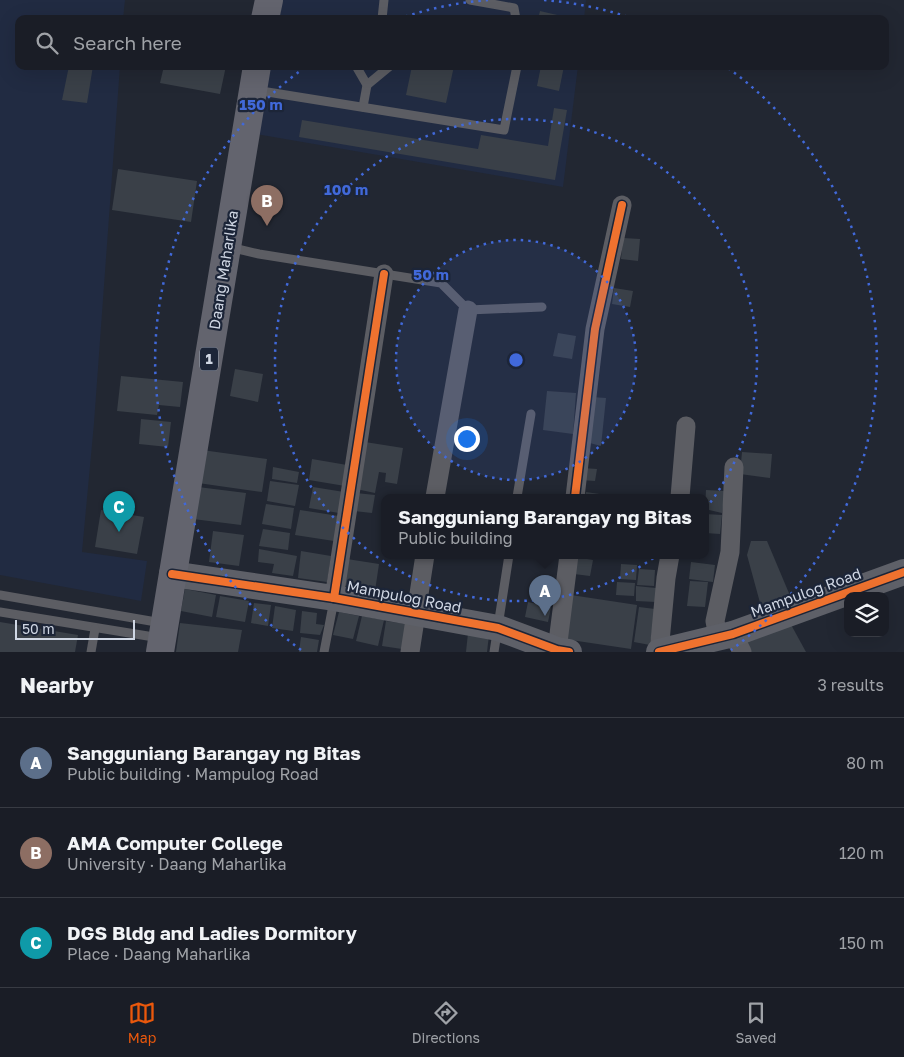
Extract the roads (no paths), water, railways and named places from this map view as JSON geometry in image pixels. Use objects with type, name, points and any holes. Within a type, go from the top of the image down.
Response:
[{"type":"highway","points":[[266,15],[269,0]]},
{"type":"highway","name":"Daang Maharlika","points":[[162,638],[228,247],[254,78]]},
{"type":"street","points":[[575,494],[595,329],[622,205]]},
{"type":"street","points":[[334,598],[384,274]]},
{"type":"street","points":[[436,494],[468,310]]},
{"type":"street","points":[[680,494],[686,426]]},
{"type":"street","points":[[731,641],[715,620],[730,552],[734,467]]},
{"type":"street","points":[[410,652],[424,559]]},
{"type":"street","points":[[563,651],[569,559]]},
{"type":"street","points":[[659,652],[669,559]]},
{"type":"street","name":"Mampulog Road","points":[[659,652],[731,641],[904,572]]},
{"type":"street","name":"Mampulog Road","points":[[172,574],[334,598],[415,613],[496,640],[563,651]]},
{"type":"lane","points":[[382,15],[384,0]]},
{"type":"lane","points":[[470,0],[514,8],[515,15]]},
{"type":"lane","points":[[358,70],[366,85],[363,107]]},
{"type":"lane","points":[[366,85],[385,70]]},
{"type":"lane","points":[[254,78],[363,107],[504,130],[516,70]]},
{"type":"lane","points":[[228,247],[259,254],[441,283],[468,310],[542,307]]},
{"type":"lane","points":[[518,494],[531,414]]},
{"type":"lane","points":[[496,640],[508,559]]},
{"type":"lane","points":[[0,595],[162,638]]},
{"type":"lane","points":[[324,652],[334,598]]},
{"type":"lane","points":[[0,612],[95,629],[162,638]]},
{"type":"lane","points":[[91,652],[95,629]]},
{"type":"place","name":"AMA Computer College","points":[[267,226]]},
{"type":"place","name":"DGS Bldg and Ladies Dormitory","points":[[119,532]]},
{"type":"place","name":"Sangguniang Barangay ng Bitas","points":[[545,616]]}]
